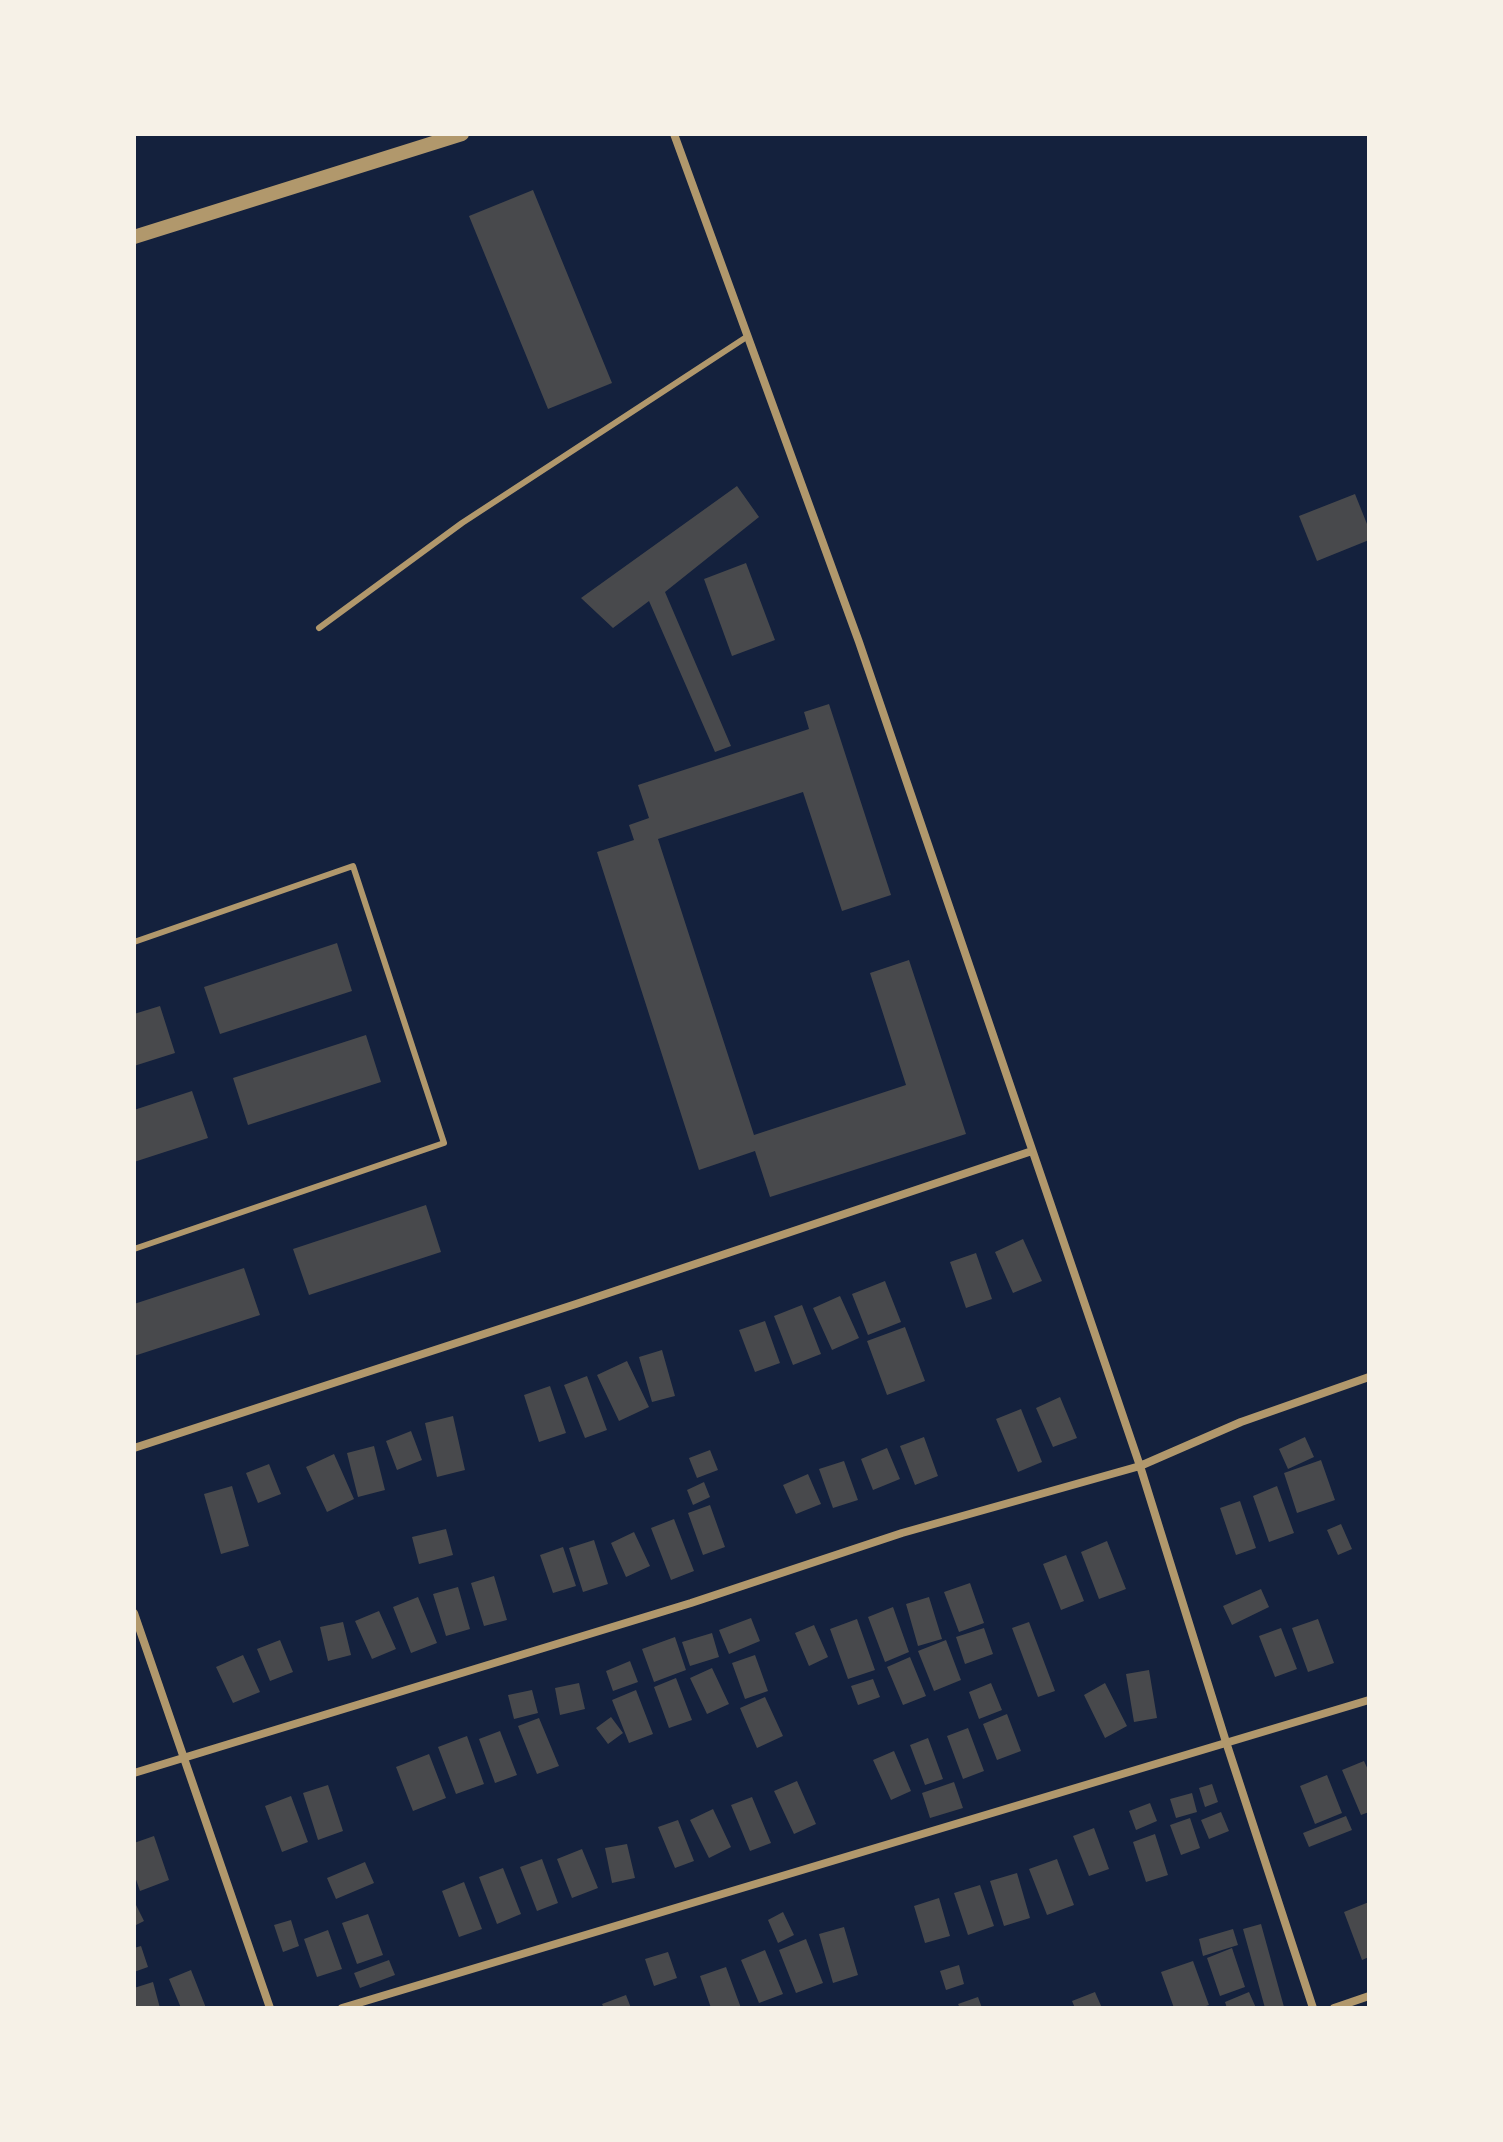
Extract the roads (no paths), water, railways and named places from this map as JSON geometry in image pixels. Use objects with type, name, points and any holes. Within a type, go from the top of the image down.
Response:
[{"type":"street","points":[[134,237],[462,134]]},
{"type":"street","points":[[674,134],[859,642],[1140,1466],[1313,2008]]},
{"type":"street","points":[[134,1448],[1032,1151]]},
{"type":"street","points":[[134,1773],[691,1603],[902,1533],[1140,1466],[1241,1422],[1369,1377]]},
{"type":"street","points":[[134,1613],[270,2008]]},
{"type":"street","points":[[342,2008],[1369,1700]]},
{"type":"street","points":[[1334,2008],[1369,1996]]},
{"type":"lane","points":[[319,628],[462,523],[748,336]]},
{"type":"lane","points":[[134,942],[353,866],[444,1143],[134,1249]]}]
